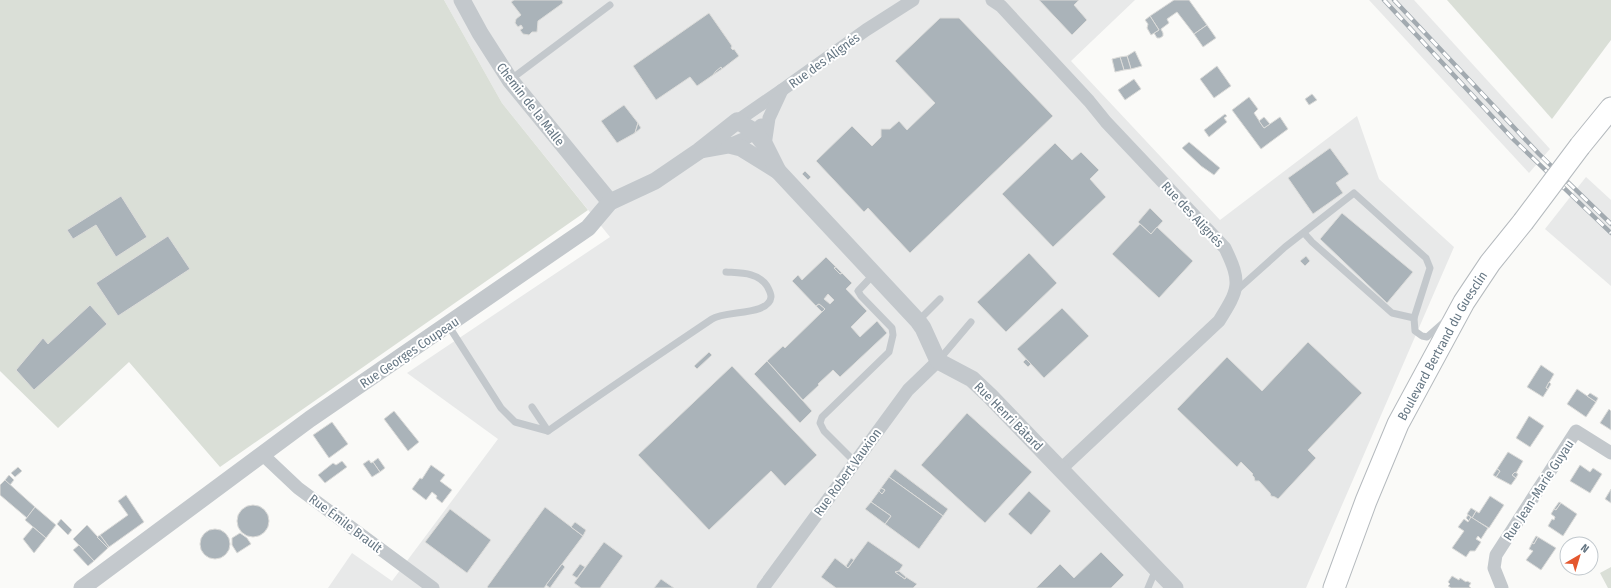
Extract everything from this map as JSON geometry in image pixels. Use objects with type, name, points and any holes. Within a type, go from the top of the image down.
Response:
[{"type":"main road","name":"Boulevard Bertrand du Guesclin","points":[[1594,129],[1611,103]]},
{"type":"main road","name":"Boulevard Bertrand du Guesclin","points":[[1334,588],[1366,501],[1398,424],[1464,302],[1490,263],[1611,108]]},
{"type":"street","name":"Chemin de la Malle","points":[[462,0],[480,33],[510,80],[610,202]]},
{"type":"street","name":"Rue des Alignés","points":[[737,121],[866,30],[913,0]]},
{"type":"street","name":"Rue des Alignés","points":[[992,0],[1007,12],[1090,101],[1106,122],[1225,248],[1234,268],[1236,277],[1235,292],[1232,301],[1219,321],[1062,468]]},
{"type":"street","points":[[765,145],[770,118],[782,90]]},
{"type":"street","points":[[699,151],[729,145],[743,140],[770,118]]},
{"type":"street","points":[[737,121],[754,131],[765,145],[778,171]]},
{"type":"street","name":"Rue Georges Coupeau","points":[[82,588],[310,419],[588,228],[610,202],[655,181],[699,151],[737,121]]},
{"type":"street","points":[[729,145],[750,152],[778,171],[918,321],[923,328],[938,361]]},
{"type":"street","name":"Rue Robert Vauxion","points":[[763,588],[908,390],[938,361]]},
{"type":"street","name":"Rue Henri Bâtard","points":[[938,361],[972,380],[990,396],[1062,468],[1175,588]]},
{"type":"street","name":"Rue Jean-Marie Guyau","points":[[1502,588],[1494,568],[1496,555],[1576,431],[1611,453]]},
{"type":"street","name":"Rue Émile Brault","points":[[263,455],[298,488],[433,588]]},
{"type":"lane","points":[[510,80],[610,5]]},
{"type":"lane","points":[[1235,292],[1285,247],[1354,193],[1426,258],[1430,268],[1414,318],[1415,331],[1422,336],[1427,337],[1431,335],[1464,302]]},
{"type":"lane","points":[[1304,232],[1312,242],[1392,312],[1414,318]]},
{"type":"lane","points":[[448,325],[501,408],[515,422],[548,431],[716,316],[759,310],[768,304],[771,298],[770,291],[761,279],[752,275],[726,272]]},
{"type":"lane","points":[[855,462],[824,431],[820,424],[822,417],[890,352],[893,335],[892,328],[858,291],[875,274]]},
{"type":"lane","points":[[918,321],[940,299]]},
{"type":"lane","points":[[938,361],[971,322]]},
{"type":"lane","points":[[532,407],[548,431]]},
{"type":"lane","points":[[1148,588],[1156,568]]},
{"type":"shaded area","points":[[0,0],[444,0],[502,103],[588,210],[220,467],[129,362],[58,428],[0,371]]},
{"type":"shaded area","points":[[444,0],[1135,0],[1071,61],[1220,220],[1357,116],[1379,179],[1454,247],[1306,588],[328,588],[352,553],[392,581],[498,439],[407,373],[610,237],[502,103]]},
{"type":"shaded area","points":[[1369,0],[1414,0],[1550,149],[1529,173]]},
{"type":"shaded area","points":[[1447,0],[1611,0],[1611,40],[1552,119]]},
{"type":"shaded area","points":[[1586,177],[1611,200],[1611,286],[1545,229]]},
{"type":"shaded area","points":[[1611,567],[1611,588],[1608,588],[1600,573]]},
{"type":"building","points":[[514,0],[562,0],[563,3],[538,21],[537,32],[532,32],[529,35],[523,34],[520,30],[523,28],[521,25],[518,27],[515,23],[516,19],[521,15],[511,2]]},
{"type":"building","points":[[1039,0],[1079,0],[1074,5],[1087,20],[1072,35]]},
{"type":"building","points":[[1174,0],[1189,0],[1207,25],[1194,34],[1177,12],[1167,19],[1169,23],[1161,29],[1163,36],[1157,38],[1154,33],[1159,30],[1150,16]]},
{"type":"building","points":[[709,13],[732,46],[731,48],[733,50],[734,49],[739,56],[722,69],[721,67],[713,75],[697,86],[690,77],[656,100],[633,66]]},
{"type":"building","points":[[1150,16],[1159,30],[1151,35],[1147,28],[1148,24],[1145,20]]},
{"type":"building","points":[[940,18],[959,18],[1053,116],[910,253],[868,208],[864,212],[816,161],[852,126],[872,146],[881,137],[881,129],[890,129],[899,121],[907,130],[935,103],[895,61]]},
{"type":"building","points":[[1207,25],[1216,38],[1203,47],[1194,34]]},
{"type":"building","points":[[1135,51],[1142,66],[1131,69],[1127,56]]},
{"type":"building","points":[[1127,56],[1131,69],[1124,70],[1120,57]]},
{"type":"building","points":[[1120,57],[1124,70],[1115,72],[1112,59]]},
{"type":"building","points":[[1217,66],[1231,86],[1214,98],[1200,79]]},
{"type":"building","points":[[721,67],[722,69],[713,75],[716,71]]},
{"type":"building","points":[[1134,79],[1141,89],[1125,100],[1118,90]]},
{"type":"building","points":[[1312,94],[1317,100],[1309,105],[1305,99]]},
{"type":"building","points":[[1249,97],[1258,109],[1254,113],[1264,128],[1280,117],[1288,129],[1261,149],[1232,110]]},
{"type":"building","points":[[624,105],[638,123],[635,133],[617,143],[601,121]]},
{"type":"building","points":[[1225,114],[1227,116],[1224,118],[1227,122],[1209,137],[1204,130]]},
{"type":"building","points":[[1264,117],[1270,124],[1264,128],[1259,121]]},
{"type":"building","points":[[638,123],[641,128],[635,133]]},
{"type":"building","points":[[1189,142],[1220,168],[1214,175],[1201,166],[1182,148]]},
{"type":"building","points":[[1055,143],[1072,160],[1081,152],[1099,170],[1090,179],[1106,197],[1053,247],[1002,194]]},
{"type":"building","points":[[1330,148],[1349,174],[1336,183],[1343,193],[1313,214],[1288,178]]},
{"type":"building","points":[[805,171],[811,177],[808,180],[802,174]]},
{"type":"building","points":[[121,196],[147,237],[116,257],[96,225],[73,239],[67,230]]},
{"type":"building","points":[[1150,208],[1163,221],[1151,234],[1138,222]]},
{"type":"building","points":[[1342,213],[1413,272],[1387,303],[1320,239]]},
{"type":"building","points":[[1140,224],[1151,234],[1157,227],[1193,261],[1159,298],[1112,254]]},
{"type":"building","points":[[168,236],[190,269],[118,316],[96,283]]},
{"type":"building","points":[[1029,253],[1057,283],[1006,332],[977,302]]},
{"type":"building","points":[[1306,256],[1310,261],[1305,266],[1300,261]]},
{"type":"building","points":[[826,257],[836,267],[834,268],[840,274],[842,273],[852,283],[846,289],[867,311],[851,327],[860,337],[877,321],[887,333],[840,377],[833,370],[803,400],[767,361],[783,346],[785,348],[825,309],[819,304],[816,306],[792,281],[798,275],[802,280]],"holes":[[[828,294],[834,300],[830,304],[824,299]]]},
{"type":"building","points":[[836,267],[842,273],[840,274],[834,268]]},
{"type":"building","points":[[819,304],[825,309],[822,312],[816,306]]},
{"type":"building","points":[[90,305],[107,324],[34,390],[16,370],[43,338],[48,344]]},
{"type":"building","points":[[1062,308],[1089,336],[1044,378],[1017,349]]},
{"type":"building","points":[[1308,342],[1362,393],[1308,450],[1316,458],[1278,499],[1271,496],[1259,481],[1255,481],[1252,475],[1253,474],[1241,462],[1237,467],[1177,409],[1227,357],[1262,391]]},
{"type":"building","points":[[709,352],[712,355],[697,369],[694,366]]},
{"type":"building","points":[[1026,359],[1031,364],[1028,367],[1023,362]]},
{"type":"building","points":[[767,361],[812,411],[800,423],[754,374]]},
{"type":"building","points":[[1541,365],[1554,374],[1543,397],[1527,387]]},
{"type":"building","points":[[732,366],[817,455],[785,486],[771,471],[709,530],[638,455]]},
{"type":"building","points":[[1549,382],[1551,384],[1548,389],[1546,388]]},
{"type":"building","points":[[1577,389],[1596,402],[1586,417],[1567,404]]},
{"type":"building","points":[[1590,393],[1598,398],[1596,402],[1587,396]]},
{"type":"building","points":[[1609,409],[1611,411],[1611,430],[1600,423]]},
{"type":"building","points":[[394,411],[419,442],[408,451],[384,419]]},
{"type":"building","points":[[967,413],[1032,472],[985,523],[921,465]]},
{"type":"building","points":[[1529,416],[1544,426],[1530,447],[1516,438]]},
{"type":"building","points":[[332,422],[348,444],[329,458],[313,435]]},
{"type":"building","points":[[1508,452],[1523,461],[1516,473],[1512,475],[1516,478],[1511,485],[1496,477],[1500,471],[1497,469]]},
{"type":"building","points":[[378,458],[385,468],[380,472],[373,462]]},
{"type":"building","points":[[369,460],[371,463],[373,462],[380,472],[372,477],[363,464]]},
{"type":"building","points":[[342,461],[347,467],[325,483],[318,475],[333,463],[336,465]]},
{"type":"building","points":[[431,465],[445,475],[440,481],[452,490],[442,503],[432,492],[426,500],[412,489],[420,478],[422,479]]},
{"type":"building","points":[[1580,465],[1590,472],[1593,468],[1602,474],[1590,493],[1570,481]]},
{"type":"building","points":[[18,467],[22,471],[15,477],[11,473]]},
{"type":"building","points":[[895,469],[948,509],[943,516],[889,477]]},
{"type":"building","points":[[1497,469],[1500,471],[1496,477],[1493,475]]},
{"type":"building","points":[[1515,472],[1518,474],[1516,478],[1512,475]]},
{"type":"building","points":[[9,475],[14,480],[10,485],[5,480]]},
{"type":"building","points":[[889,477],[943,516],[919,549],[885,524],[891,516],[871,502],[879,491],[882,494],[885,490],[881,488]]},
{"type":"building","points":[[5,480],[35,507],[27,518],[0,495],[0,485]]},
{"type":"building","points":[[881,488],[885,490],[882,494],[879,491]]},
{"type":"building","points":[[1611,489],[1611,503],[1605,499]]},
{"type":"building","points":[[1029,491],[1051,511],[1031,535],[1008,514]]},
{"type":"building","points":[[126,495],[144,522],[109,547],[100,535],[128,515],[118,501]]},
{"type":"building","points":[[1490,496],[1504,505],[1489,528],[1472,518],[1476,511],[1479,513]]},
{"type":"building","points":[[871,502],[891,516],[885,524],[865,509]]},
{"type":"building","points":[[1559,502],[1561,503],[1556,510],[1554,509]]},
{"type":"building","points":[[1561,503],[1577,514],[1563,536],[1548,526],[1555,517],[1551,514],[1554,509],[1556,510]]},
{"type":"building","points":[[253,505],[264,510],[269,521],[264,532],[253,537],[242,532],[237,521],[242,510]]},
{"type":"building","points":[[35,507],[56,525],[46,538],[25,520]]},
{"type":"building","points":[[545,507],[583,536],[544,588],[488,588],[487,587]]},
{"type":"building","points":[[1471,508],[1476,511],[1472,518],[1467,514]]},
{"type":"building","points":[[450,509],[491,540],[467,573],[425,542]]},
{"type":"building","points":[[1468,515],[1471,517],[1469,521],[1466,518]]},
{"type":"building","points":[[1471,517],[1488,528],[1481,539],[1478,536],[1476,539],[1481,542],[1475,551],[1470,551],[1466,557],[1452,548],[1464,531],[1458,527],[1464,519],[1468,522]]},
{"type":"building","points":[[61,519],[72,530],[68,535],[57,524]]},
{"type":"building","points":[[575,522],[586,530],[583,536],[571,527]]},
{"type":"building","points":[[87,525],[108,548],[94,561],[73,539]]},
{"type":"building","points":[[33,527],[46,538],[34,553],[23,539]]},
{"type":"building","points":[[215,529],[226,533],[230,544],[226,555],[215,559],[204,555],[200,544],[204,533]]},
{"type":"building","points":[[240,533],[247,538],[251,544],[237,553],[232,545],[232,538]]},
{"type":"building","points":[[100,535],[109,547],[108,548],[97,537]]},
{"type":"building","points":[[1536,536],[1538,537],[1534,544],[1532,543]]},
{"type":"building","points":[[1538,537],[1556,548],[1541,570],[1526,560],[1533,551],[1529,549],[1532,543],[1534,544]]},
{"type":"building","points":[[868,541],[903,565],[899,571],[895,572],[905,579],[906,577],[917,584],[913,588],[836,588],[821,577],[835,558],[848,568]]},
{"type":"building","points":[[604,542],[623,556],[600,588],[581,588],[574,583]]},
{"type":"building","points":[[79,545],[94,561],[88,566],[73,550]]},
{"type":"building","points":[[1101,552],[1124,575],[1111,588],[1036,588],[1060,564],[1074,578]]},
{"type":"building","points":[[851,558],[854,560],[848,568],[846,566]]},
{"type":"building","points":[[562,564],[565,567],[550,588],[546,585]]},
{"type":"building","points":[[580,564],[585,567],[577,578],[572,575]]},
{"type":"building","points":[[899,571],[906,577],[905,579],[895,572]]},
{"type":"building","points":[[1452,576],[1459,580],[1460,578],[1471,583],[1469,586],[1471,588],[1451,588],[1448,586],[1450,584],[1448,582]]},
{"type":"building","points":[[661,579],[674,588],[654,588]]},
{"type":"railway","points":[[1384,0],[1514,140],[1611,233]]},
{"type":"railway","points":[[1394,0],[1539,154],[1611,224]]}]
